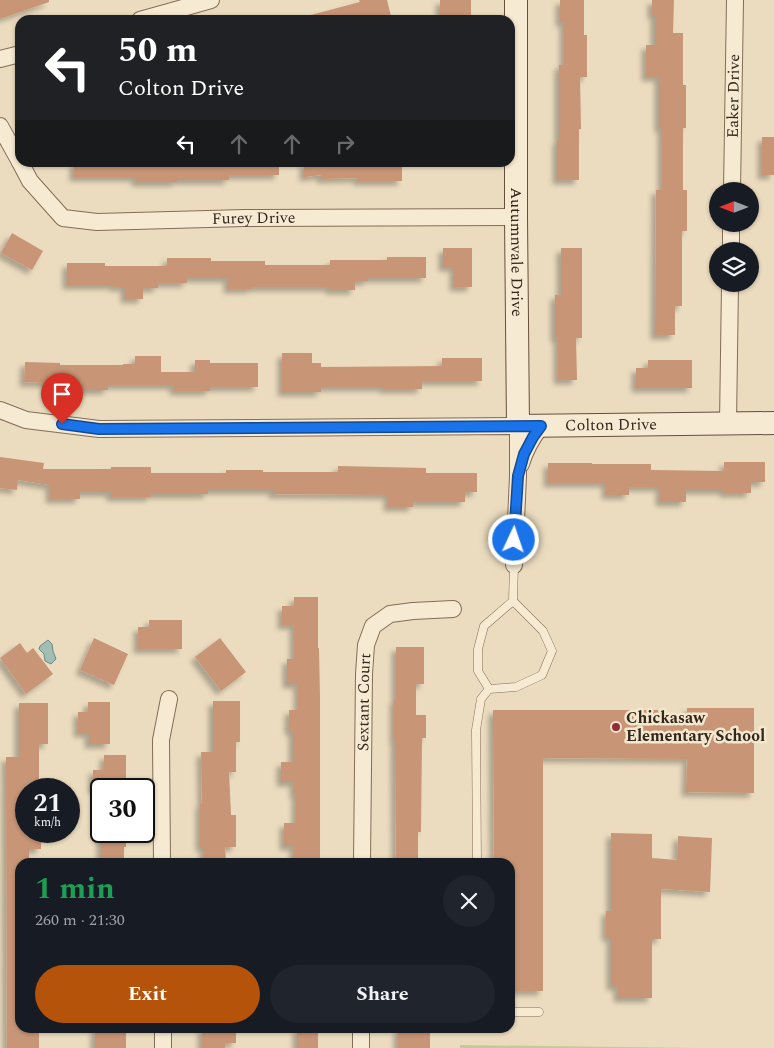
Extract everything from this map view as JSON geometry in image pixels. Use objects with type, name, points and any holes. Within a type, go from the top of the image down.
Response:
[{"type":"street","points":[[158,15],[211,0]]},
{"type":"street","name":"Autumnvale Drive","points":[[514,565],[518,476],[516,0]]},
{"type":"street","name":"Eaker Drive","points":[[732,182],[735,0]]},
{"type":"street","points":[[0,59],[15,55]]},
{"type":"street","name":"Furey Drive","points":[[0,126],[15,153]]},
{"type":"street","name":"Furey Drive","points":[[23,167],[30,181],[63,218],[98,222],[245,218],[516,217]]},
{"type":"street","points":[[728,423],[730,292]]},
{"type":"street","name":"Colton Drive","points":[[0,410],[26,420],[99,429],[774,423]]},
{"type":"street","name":"Autumnvale Drive","points":[[518,476],[524,454],[541,426]]},
{"type":"street","name":"Sextant Court","points":[[362,858],[366,645],[373,626],[390,614],[413,611],[453,610]]},
{"type":"street","points":[[162,858],[160,740],[169,699]]},
{"type":"street","points":[[163,1033],[163,1048]]},
{"type":"street","points":[[361,1033],[361,1048]]},
{"type":"lane","points":[[477,858],[476,730],[481,698],[489,689],[516,687],[542,675],[552,651],[543,631],[513,600],[514,565]]},
{"type":"lane","points":[[489,689],[478,671],[478,649],[484,626],[513,600]]},
{"type":"lane","points":[[515,1012],[539,1012]]},
{"type":"green space","points":[[460,1045],[697,1048],[460,1048]]},
{"type":"water","points":[[48,640],[52,644],[56,659],[51,664],[45,661],[44,654],[39,649]]},
{"type":"building","points":[[0,0],[49,0],[49,2],[0,19]]},
{"type":"building","points":[[359,0],[387,0],[391,15],[311,15],[360,2]]},
{"type":"building","points":[[440,0],[471,0],[471,15],[440,15]]},
{"type":"building","points":[[560,0],[584,0],[584,35],[587,35],[587,77],[580,77],[581,129],[579,129],[579,180],[557,180],[559,65],[564,65],[564,22],[560,22]]},
{"type":"building","points":[[652,0],[674,0],[673,33],[683,33],[683,85],[686,85],[686,128],[683,128],[683,190],[687,190],[687,231],[682,231],[682,306],[675,306],[675,335],[655,335],[656,190],[662,190],[662,128],[659,128],[659,77],[646,77],[646,45],[655,45],[655,15],[652,15]]},
{"type":"building","points":[[762,137],[774,137],[774,175],[762,175]]},
{"type":"building","points":[[74,167],[279,167],[279,175],[229,175],[229,180],[136,182],[136,177],[74,177]]},
{"type":"building","points":[[304,167],[402,167],[402,181],[358,181],[358,178],[321,179],[321,175],[304,177]]},
{"type":"building","points":[[12,233],[43,251],[32,270],[1,253]]},
{"type":"building","points":[[443,248],[472,248],[472,287],[454,287],[454,267],[443,267]]},
{"type":"building","points":[[561,248],[582,248],[582,338],[576,338],[577,380],[558,380],[558,338],[555,338],[555,295],[561,295]]},
{"type":"building","points":[[387,257],[426,257],[426,278],[368,278],[368,281],[355,281],[355,290],[330,290],[330,287],[252,287],[252,289],[228,289],[228,278],[187,278],[187,283],[158,283],[158,288],[143,288],[143,299],[125,299],[125,287],[114,287],[114,285],[67,285],[67,263],[105,263],[105,266],[167,266],[167,258],[211,258],[211,261],[265,261],[265,265],[330,265],[330,260],[387,260]]},
{"type":"building","points":[[282,353],[312,353],[312,363],[321,363],[321,367],[442,366],[442,358],[482,358],[482,381],[422,381],[422,389],[321,387],[321,392],[282,392]]},
{"type":"building","points":[[135,356],[161,356],[161,372],[195,372],[195,360],[210,360],[210,363],[258,363],[258,387],[210,387],[210,391],[174,391],[174,385],[108,385],[108,390],[71,390],[71,384],[24,382],[25,362],[60,363],[60,365],[123,365],[135,364]]},
{"type":"building","points":[[648,360],[692,360],[692,388],[636,388],[636,368],[648,368]]},
{"type":"building","points":[[0,457],[44,463],[43,469],[151,467],[151,473],[226,473],[226,470],[338,472],[338,466],[426,468],[426,473],[477,473],[477,492],[465,492],[465,502],[413,502],[413,507],[388,507],[388,495],[273,494],[273,490],[208,490],[208,494],[151,494],[151,497],[111,497],[111,492],[80,492],[80,499],[50,499],[50,485],[18,480],[17,490],[0,488]]},
{"type":"building","points":[[724,462],[765,462],[765,482],[751,482],[751,493],[724,493],[724,490],[686,490],[686,502],[660,502],[660,487],[629,487],[629,495],[606,495],[606,483],[548,483],[548,463],[651,464],[651,470],[724,471]]},
{"type":"building","points":[[294,597],[318,597],[320,858],[294,858],[294,846],[284,846],[284,823],[296,823],[296,794],[294,794],[294,782],[281,782],[281,762],[293,762],[293,731],[289,731],[289,710],[298,710],[298,684],[287,684],[287,659],[294,659],[294,625],[282,625],[282,606],[294,606]]},
{"type":"building","points":[[149,620],[182,620],[182,649],[138,649],[138,627],[149,627]]},
{"type":"building","points":[[94,638],[128,654],[114,685],[80,670]]},
{"type":"building","points":[[220,638],[246,672],[221,691],[195,657]]},
{"type":"building","points":[[20,643],[27,653],[33,648],[53,674],[26,694],[0,658]]},
{"type":"building","points":[[396,647],[424,647],[424,684],[416,684],[416,715],[426,715],[426,738],[422,738],[421,832],[418,832],[418,858],[396,858],[394,700],[396,700]]},
{"type":"building","points":[[213,701],[240,701],[240,742],[236,742],[236,772],[229,772],[231,815],[236,815],[236,847],[225,847],[226,858],[204,858],[204,847],[200,847],[200,804],[202,804],[201,752],[213,752]]},
{"type":"building","points":[[88,702],[110,702],[110,744],[89,744],[89,733],[78,733],[78,712],[88,712]]},
{"type":"building","points":[[19,703],[48,703],[48,744],[39,744],[39,778],[15,778],[15,843],[41,843],[41,849],[29,849],[29,858],[15,858],[15,1033],[39,1033],[39,1048],[7,1048],[6,757],[19,757]]},
{"type":"building","points":[[687,708],[754,708],[754,793],[686,792],[687,759],[543,758],[543,991],[515,991],[515,858],[494,858],[493,710],[661,710],[661,717],[687,717]]},
{"type":"building","points":[[104,755],[126,755],[126,778],[93,778],[93,770],[104,770]]},
{"type":"building","points":[[611,833],[652,834],[652,858],[677,860],[678,836],[712,838],[710,892],[661,889],[661,939],[652,939],[652,998],[618,998],[618,986],[611,986],[611,937],[606,937],[606,911],[611,911]]},
{"type":"building","points":[[101,843],[126,843],[124,858],[101,858]]},
{"type":"building","points":[[95,1033],[126,1033],[126,1048],[95,1048]]},
{"type":"building","points":[[202,1033],[236,1033],[236,1043],[225,1043],[225,1048],[202,1048]]},
{"type":"building","points":[[297,1033],[318,1033],[318,1048],[297,1048]]},
{"type":"building","points":[[398,1033],[430,1033],[430,1048],[398,1048]]},
{"type":"place","name":"Chickasaw Elementary School","points":[[616,727]]},
{"type":"route","points":[[62,424],[99,429],[541,426],[524,454],[518,476],[514,540]]}]
